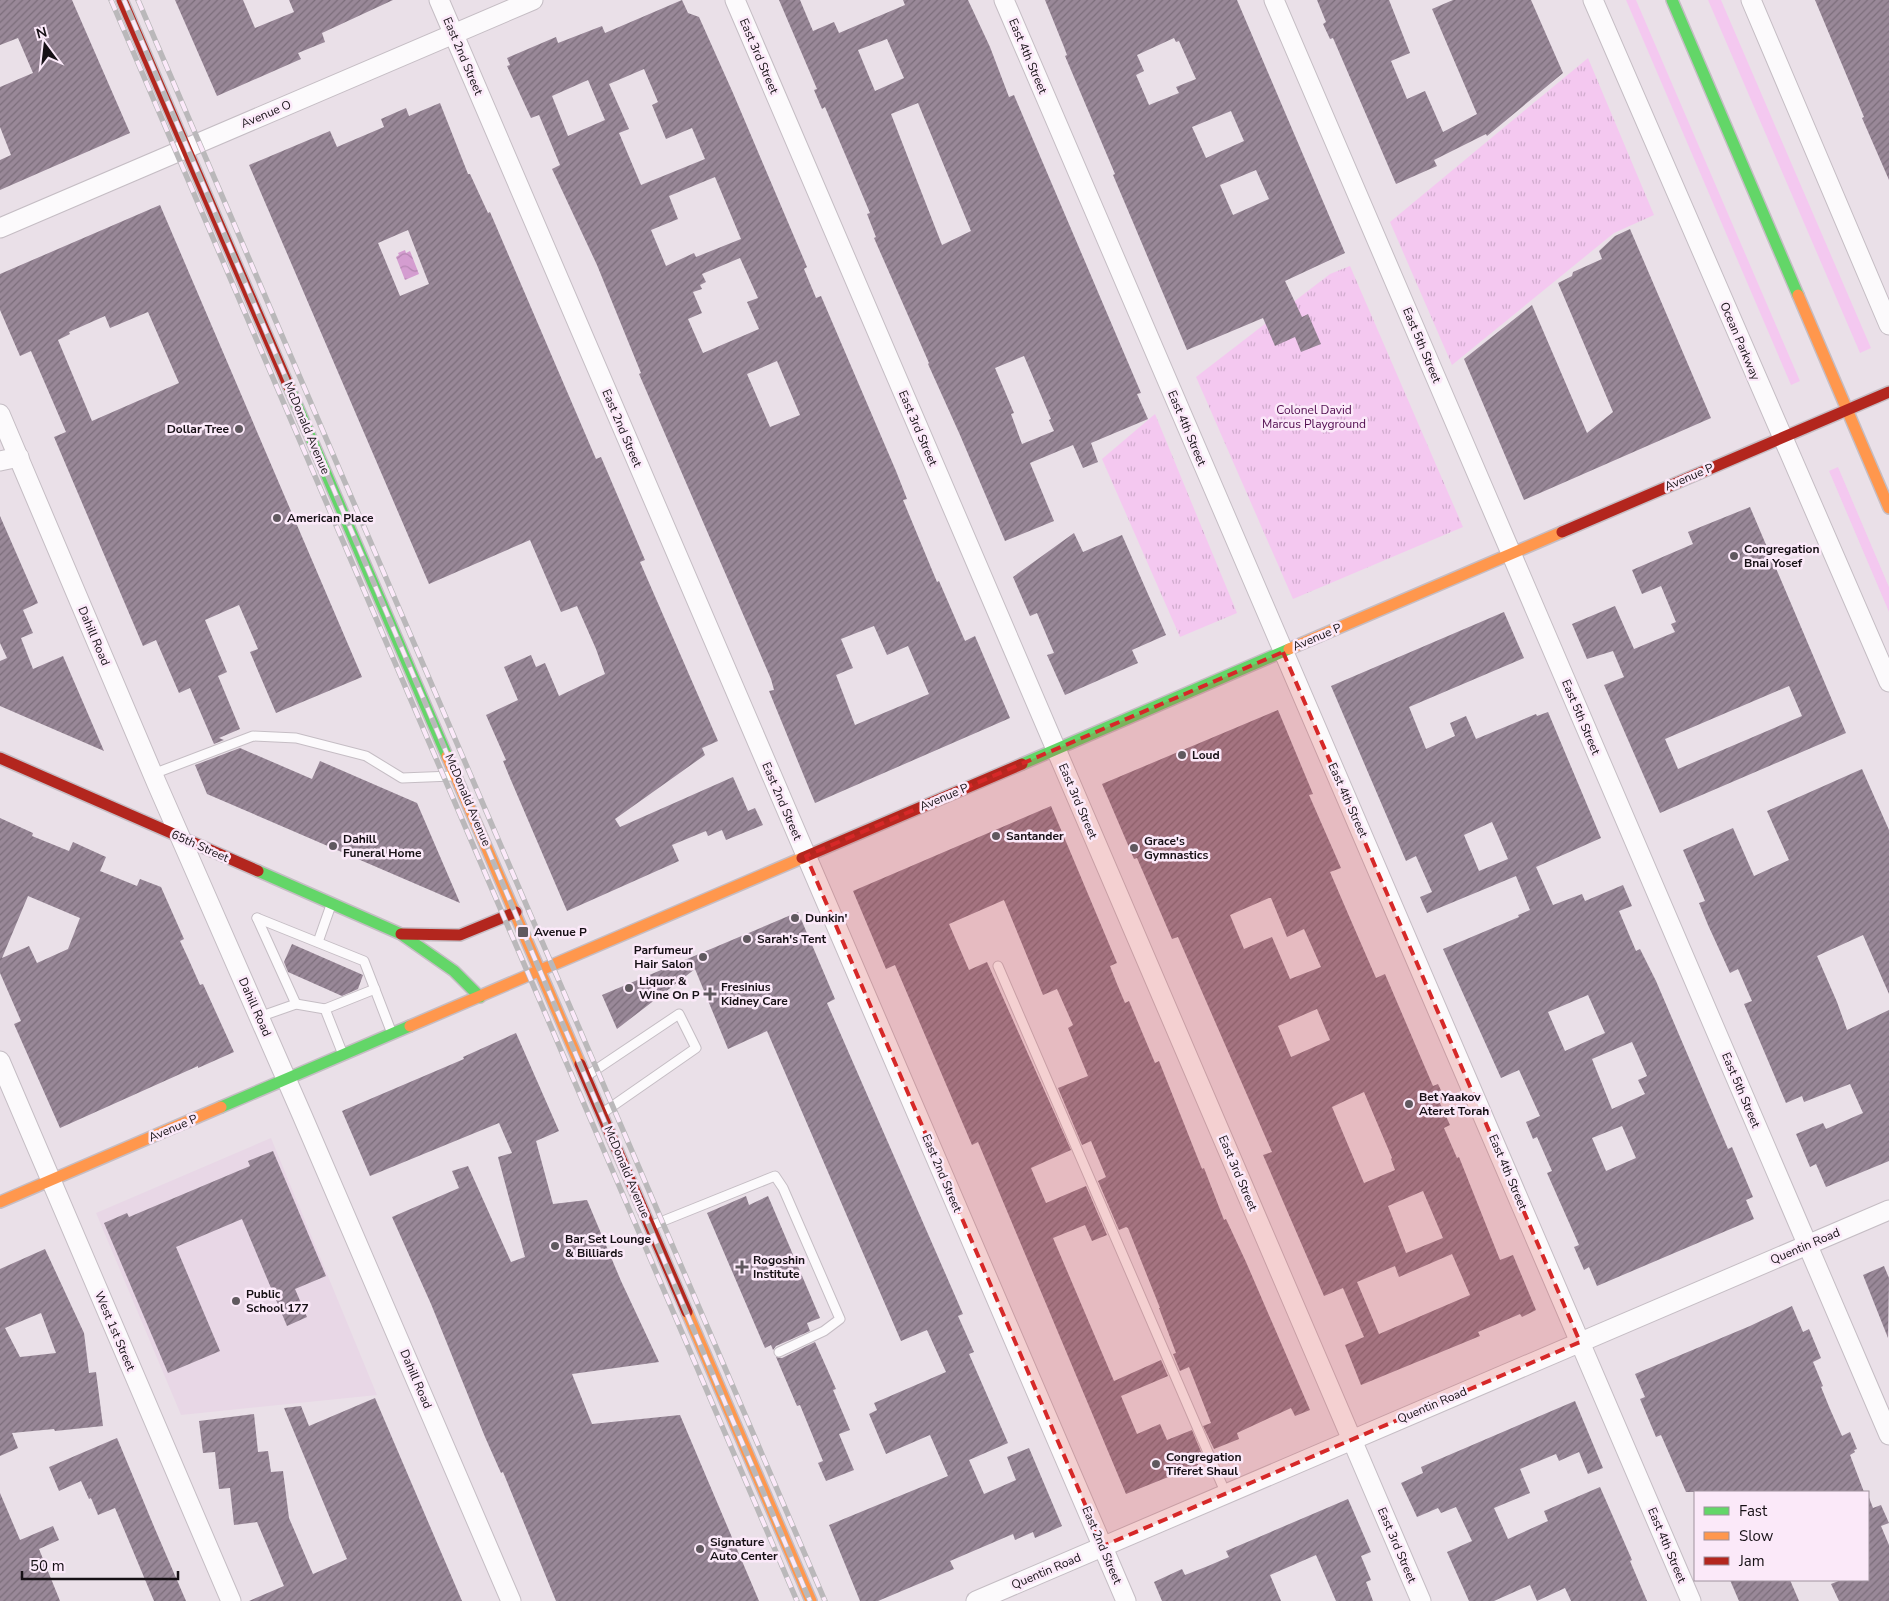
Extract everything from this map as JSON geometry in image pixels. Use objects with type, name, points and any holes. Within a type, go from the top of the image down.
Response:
[{"type":"main road","name":"McDonald Avenue","points":[[122,0],[811,1601]]},
{"type":"main road","points":[[1672,0],[1889,508]]},
{"type":"main road","name":"Avenue P","points":[[0,1202],[1889,392]]},
{"type":"main road","name":"65th Street","points":[[0,758],[400,934],[454,970],[480,997]]},
{"type":"main road","name":"65th Street","points":[[400,934],[460,935],[516,912]]},
{"type":"street","name":"East 2nd Street","points":[[439,0],[1126,1601]]},
{"type":"street","name":"Avenue O","points":[[0,228],[533,0]]},
{"type":"street","name":"East 3rd Street","points":[[735,0],[1422,1601]]},
{"type":"street","name":"East 4th Street","points":[[1004,0],[1691,1601]]},
{"type":"street","name":"East 5th Street","points":[[1274,0],[1889,1435]]},
{"type":"street","name":"Ocean Parkway","points":[[1592,0],[1889,682]]},
{"type":"street","points":[[1750,0],[1889,325]]},
{"type":"street","name":"Dahill Road","points":[[0,414],[180,837],[287,1079],[511,1601]]},
{"type":"street","points":[[0,461],[19,457]]},
{"type":"street","name":"West 1st Street","points":[[0,1061],[230,1601]]},
{"type":"street","name":"Quentin Road","points":[[976,1601],[1889,1210]]},
{"type":"lane","points":[[153,774],[253,736],[296,738],[366,756],[402,778],[457,776]]},
{"type":"lane","points":[[318,942],[332,904]]},
{"type":"lane","points":[[296,1004],[257,918],[364,961],[392,1034]]},
{"type":"lane","points":[[998,966],[1226,1494]]},
{"type":"lane","points":[[259,1017],[296,1004],[325,1009],[375,989]]},
{"type":"lane","points":[[325,1009],[343,1055]]},
{"type":"lane","points":[[586,1076],[679,1014],[696,1048],[602,1114]]},
{"type":"lane","points":[[650,1226],[775,1176],[783,1188],[840,1319],[824,1331],[779,1352]]},
{"type":"highlighted area","points":[[1283,652],[1580,1342],[1103,1546],[806,856]]},
{"type":"shaded area","name":"Public School 177","points":[[271,1138],[377,1395],[181,1415],[96,1213]]},
{"type":"green space","points":[[1626,0],[1636,0],[1800,381],[1791,385]]},
{"type":"green space","points":[[1708,0],[1721,0],[1871,348],[1860,353]]},
{"type":"green space","points":[[1588,58],[1654,215],[1614,233],[1452,365],[1390,222]]},
{"type":"green space","name":"Colonel David Marcus Playground","points":[[1350,266],[1463,527],[1293,599],[1196,377],[1330,274]]},
{"type":"green space","points":[[1155,414],[1237,613],[1180,637],[1102,459]]},
{"type":"green space","points":[[1838,467],[1889,587],[1889,612],[1829,471]]},
{"type":"water","points":[[405,250],[406,253],[410,251],[419,274],[405,280],[396,257],[399,255],[398,253]]},
{"type":"building","points":[[0,0],[72,0],[130,133],[0,190],[0,160],[11,155],[0,127],[0,87],[33,73],[18,38],[0,45]]},
{"type":"building","points":[[175,0],[243,0],[255,28],[294,12],[289,0],[393,0],[322,33],[325,42],[298,53],[301,59],[217,96]]},
{"type":"building","points":[[682,0],[688,13],[699,17],[807,267],[804,269],[816,298],[821,296],[896,471],[907,499],[903,500],[937,582],[939,581],[965,641],[975,636],[1010,718],[815,803],[769,691],[774,690],[771,679],[639,374],[641,373],[597,265],[552,169],[560,165],[539,115],[531,118],[507,66],[510,65],[507,58],[556,37],[558,43],[602,26],[605,33]],"holes":[[[644,69],[658,102],[652,105],[666,139],[692,128],[705,159],[641,185],[619,133],[629,129],[609,84]],[[588,80],[605,120],[568,136],[552,96]],[[715,177],[741,239],[696,257],[694,253],[666,266],[651,230],[678,219],[669,196]],[[740,258],[758,298],[747,302],[759,329],[703,353],[688,319],[702,313],[693,292],[702,289],[700,285],[706,282],[702,274]],[[777,361],[800,415],[770,427],[747,374]],[[874,626],[887,655],[908,646],[929,694],[855,725],[836,675],[853,668],[841,639]]]},
{"type":"building","points":[[779,0],[800,0],[813,31],[834,22],[839,33],[905,5],[903,0],[968,0],[990,47],[1009,97],[1014,95],[1141,393],[1137,394],[1148,419],[1091,443],[1098,462],[1083,468],[1073,445],[1030,463],[1054,521],[1005,541],[874,238],[876,237],[867,214],[870,213],[825,107],[822,109],[814,90],[817,89]],"holes":[[[887,39],[904,78],[875,91],[858,50]],[[918,103],[971,231],[942,245],[891,114]],[[1024,356],[1051,419],[1049,420],[1054,431],[1022,444],[1011,414],[1014,413],[995,368]]]},
{"type":"building","points":[[1045,0],[1237,0],[1345,253],[1285,281],[1302,317],[1308,314],[1321,344],[1301,352],[1295,337],[1275,346],[1263,318],[1187,350],[1113,175],[1115,174],[1065,56],[1067,55]],"holes":[[[1174,38],[1176,42],[1179,41],[1196,79],[1176,87],[1179,93],[1149,105],[1136,75],[1144,71],[1137,55]],[[1231,111],[1244,141],[1206,158],[1192,127]],[[1256,170],[1269,199],[1233,215],[1220,185]]]},
{"type":"building","points":[[1317,0],[1389,0],[1410,53],[1391,61],[1407,99],[1425,91],[1443,132],[1477,114],[1432,9],[1453,0],[1531,0],[1563,73],[1487,136],[1486,134],[1434,160],[1437,166],[1396,184],[1333,38],[1330,39],[1323,24],[1326,22]]},
{"type":"building","points":[[1815,0],[1889,0],[1889,180],[1862,118],[1864,117]]},
{"type":"building","points":[[440,103],[468,174],[470,174],[488,213],[490,212],[596,459],[601,457],[645,560],[640,562],[718,741],[702,748],[705,755],[615,819],[620,827],[733,777],[748,811],[755,808],[763,825],[726,840],[722,830],[708,836],[706,831],[672,845],[679,861],[567,911],[510,778],[503,761],[506,760],[486,715],[518,700],[504,667],[531,655],[536,667],[545,663],[559,696],[605,674],[596,649],[577,606],[561,612],[530,540],[429,584],[249,165],[330,131],[337,147],[384,127],[381,119],[406,108],[409,116]],"holes":[[[408,230],[429,284],[400,296],[378,243]]]},
{"type":"building","points":[[160,205],[362,677],[276,713],[250,652],[258,649],[239,605],[205,620],[227,672],[218,676],[240,729],[219,738],[224,740],[214,744],[190,688],[179,693],[156,640],[143,646],[54,437],[66,432],[31,351],[20,356],[0,310],[0,274]],"holes":[[[148,312],[179,383],[92,421],[58,340],[70,334],[69,332],[105,316],[110,328]]]},
{"type":"building","points":[[1630,229],[1711,418],[1524,500],[1464,359],[1532,305],[1587,433],[1613,412],[1558,283],[1572,276],[1573,272],[1602,259],[1599,251],[1615,236]]},
{"type":"building","points":[[1750,507],[1846,733],[1660,813],[1604,685],[1624,677],[1613,651],[1587,659],[1572,624],[1615,606],[1634,649],[1675,632],[1671,624],[1676,622],[1661,586],[1642,594],[1632,570],[1693,544],[1688,532]],"holes":[[[1789,686],[1802,716],[1678,769],[1665,739]]]},
{"type":"building","points":[[0,516],[38,603],[23,610],[33,633],[21,638],[33,669],[63,656],[104,751],[0,706],[0,661],[7,658],[0,643]]},
{"type":"building","points":[[1074,533],[1083,552],[1122,535],[1166,635],[1132,650],[1138,663],[1065,695],[1047,655],[1054,653],[1037,613],[1030,616],[1013,577]]},
{"type":"building","points":[[1504,612],[1524,658],[1409,707],[1426,749],[1455,736],[1450,723],[1466,716],[1476,739],[1536,714],[1537,716],[1548,712],[1601,838],[1536,867],[1553,905],[1582,894],[1585,901],[1623,885],[1632,906],[1619,911],[1636,951],[1640,949],[1656,981],[1728,1149],[1732,1147],[1753,1197],[1746,1200],[1754,1219],[1597,1286],[1589,1267],[1584,1270],[1574,1247],[1579,1245],[1547,1173],[1552,1171],[1537,1137],[1533,1139],[1526,1122],[1540,1116],[1519,1070],[1501,1078],[1443,949],[1519,917],[1518,915],[1530,910],[1516,876],[1427,913],[1420,897],[1432,892],[1416,856],[1406,861],[1331,686]],"holes":[[[1492,822],[1508,859],[1479,871],[1464,835]],[[1588,995],[1605,1033],[1565,1051],[1548,1012]],[[1632,1042],[1647,1076],[1638,1080],[1645,1094],[1612,1109],[1592,1059]],[[1622,1126],[1636,1158],[1606,1171],[1592,1138]]]},
{"type":"building","points":[[1278,710],[1313,794],[1309,795],[1341,868],[1330,872],[1376,978],[1385,974],[1433,1086],[1438,1084],[1445,1099],[1439,1101],[1450,1125],[1444,1128],[1457,1158],[1459,1157],[1500,1260],[1513,1255],[1536,1310],[1522,1317],[1520,1314],[1478,1332],[1480,1336],[1361,1385],[1345,1345],[1364,1337],[1343,1288],[1324,1296],[1263,1155],[1272,1152],[1178,937],[1172,939],[1137,858],[1134,859],[1102,784]],"holes":[[[1271,898],[1287,937],[1304,929],[1321,967],[1290,979],[1272,937],[1244,949],[1230,915]],[[1317,1009],[1330,1040],[1291,1057],[1278,1026]],[[1364,1092],[1392,1158],[1395,1170],[1364,1183],[1332,1107]],[[1423,1191],[1443,1238],[1406,1253],[1388,1206]],[[1452,1254],[1470,1295],[1379,1334],[1357,1282],[1395,1266],[1399,1277]]]},
{"type":"building","points":[[240,748],[312,779],[320,761],[417,803],[460,903],[207,794],[195,765]]},
{"type":"building","points":[[1862,769],[1889,830],[1889,994],[1863,935],[1817,956],[1847,1030],[1889,1010],[1889,1161],[1826,1187],[1816,1164],[1810,1167],[1796,1134],[1823,1123],[1826,1129],[1863,1113],[1850,1084],[1804,1102],[1802,1096],[1786,1103],[1744,1004],[1752,1001],[1738,969],[1730,973],[1708,925],[1699,903],[1705,901],[1683,850],[1733,828],[1754,876],[1789,860],[1767,811]]},
{"type":"building","points":[[1051,806],[1117,963],[1110,966],[1125,1003],[1129,1001],[1155,1063],[1159,1061],[1224,1220],[1226,1219],[1246,1262],[1310,1410],[1295,1416],[1291,1408],[1237,1433],[1239,1439],[1214,1449],[1203,1426],[1211,1423],[1189,1367],[1180,1371],[1173,1354],[1176,1353],[1160,1308],[1128,1228],[1119,1230],[1098,1181],[1106,1177],[1091,1141],[1082,1145],[1058,1088],[1088,1076],[1068,1028],[1073,1025],[1057,989],[1043,995],[1004,900],[949,924],[969,970],[987,962],[1071,1150],[1031,1168],[1046,1203],[1086,1186],[1107,1235],[1092,1241],[1085,1225],[1053,1238],[1114,1381],[1161,1360],[1168,1376],[1121,1396],[1137,1434],[1160,1424],[1167,1440],[1192,1430],[1202,1454],[1195,1457],[1198,1465],[1126,1494],[978,1142],[972,1145],[895,965],[886,969],[853,891]]},
{"type":"building","points":[[0,818],[33,833],[32,836],[69,851],[73,842],[106,857],[100,871],[137,886],[140,879],[161,887],[184,939],[180,941],[200,985],[203,984],[234,1052],[198,1068],[198,1066],[60,1128],[14,1024],[21,1021],[0,973]],"holes":[[[28,896],[80,918],[68,949],[37,963],[29,946],[2,958]]]},
{"type":"building","points":[[798,912],[835,999],[827,1003],[963,1314],[958,1316],[974,1352],[969,1354],[1008,1443],[969,1460],[984,1494],[1016,1480],[1007,1457],[1029,1448],[1062,1526],[1035,1538],[1033,1532],[1015,1540],[1013,1534],[950,1561],[954,1569],[878,1601],[860,1601],[829,1525],[948,1476],[930,1435],[886,1454],[869,1414],[877,1410],[874,1403],[946,1372],[927,1330],[901,1341],[767,1031],[728,1049],[695,969],[617,1029],[602,995]]},
{"type":"building","points":[[292,944],[363,975],[358,989],[342,996],[288,972],[284,962]]},
{"type":"building","points":[[516,1033],[559,1131],[536,1141],[553,1204],[587,1200],[621,1281],[659,1362],[572,1374],[592,1424],[680,1415],[759,1601],[556,1601],[503,1472],[501,1473],[485,1437],[431,1304],[392,1217],[459,1188],[452,1171],[468,1166],[511,1262],[525,1257],[498,1157],[512,1153],[499,1123],[370,1176],[342,1111],[464,1059],[463,1057]]},
{"type":"building","points":[[273,1151],[326,1276],[295,1289],[307,1317],[287,1326],[242,1219],[176,1247],[220,1351],[168,1373],[104,1223],[127,1213],[129,1217],[250,1166],[248,1161]]},
{"type":"building","points":[[746,1196],[749,1205],[768,1196],[820,1318],[807,1323],[810,1331],[776,1346],[773,1350],[771,1345],[765,1348],[707,1213]]},
{"type":"building","points":[[45,1249],[84,1333],[89,1373],[96,1372],[103,1426],[12,1433],[18,1448],[0,1456],[0,1269]],"holes":[[[41,1313],[56,1353],[20,1357],[5,1328]]]},
{"type":"building","points":[[1884,1266],[1889,1278],[1888,1338],[1863,1275]]},
{"type":"building","points":[[1792,1306],[1803,1332],[1809,1329],[1821,1358],[1813,1362],[1823,1386],[1821,1387],[1842,1436],[1850,1432],[1857,1449],[1850,1455],[1864,1491],[1686,1492],[1661,1435],[1656,1437],[1640,1399],[1645,1397],[1635,1374],[1750,1326]]},
{"type":"building","points":[[815,1342],[836,1389],[833,1390],[850,1430],[839,1434],[854,1470],[826,1481],[818,1463],[823,1461],[800,1405],[797,1406],[776,1357],[782,1358]]},
{"type":"building","points":[[375,1398],[462,1601],[249,1601],[284,1586],[257,1522],[234,1525],[230,1488],[219,1489],[215,1452],[203,1453],[199,1421],[254,1414],[258,1452],[268,1451],[271,1472],[283,1471],[289,1518],[313,1574],[347,1559],[284,1408],[301,1406],[309,1426]]},
{"type":"building","points":[[1575,1401],[1603,1468],[1588,1474],[1579,1452],[1559,1461],[1556,1454],[1520,1469],[1530,1493],[1494,1508],[1508,1539],[1548,1521],[1544,1511],[1600,1487],[1632,1560],[1630,1561],[1647,1601],[1571,1601],[1565,1588],[1537,1601],[1530,1585],[1494,1601],[1469,1601],[1447,1552],[1472,1541],[1456,1507],[1441,1513],[1438,1508],[1417,1517],[1401,1483],[1423,1473],[1421,1467]]},
{"type":"building","points":[[117,1438],[186,1601],[154,1601],[115,1508],[98,1515],[81,1481],[59,1491],[49,1467]]},
{"type":"building","points":[[0,1493],[20,1540],[53,1526],[59,1540],[39,1549],[60,1601],[0,1601]]},
{"type":"building","points":[[1869,1498],[1873,1508],[1881,1505],[1889,1523],[1881,1526],[1889,1545],[1889,1601],[1839,1601],[1831,1584],[1838,1581],[1869,1581]]},
{"type":"building","points":[[1348,1499],[1371,1552],[1361,1556],[1371,1580],[1366,1582],[1373,1601],[1336,1601],[1316,1555],[1270,1575],[1281,1601],[1162,1601],[1154,1582],[1182,1569],[1185,1575],[1208,1566],[1229,1557],[1226,1551]]},
{"type":"building","points":[[1730,1581],[1790,1581],[1799,1601],[1739,1601]]},
{"type":"railway","points":[[111,0],[797,1601]]},
{"type":"railway","points":[[124,0],[810,1601]]},
{"type":"railway","points":[[138,0],[825,1601]]},
{"type":"traffic: fast","points":[[1672,0],[1798,295]]},
{"type":"traffic: fast","points":[[289,387],[447,756]]},
{"type":"traffic: fast","points":[[1022,764],[1289,649]]},
{"type":"traffic: fast","points":[[258,871],[401,934],[454,971],[480,997]]},
{"type":"traffic: fast","points":[[221,1107],[410,1026]]},
{"type":"traffic: slow","points":[[1798,295],[1889,508]]},
{"type":"traffic: slow","points":[[1289,649],[1562,532]]},
{"type":"traffic: slow","points":[[447,756],[580,1064]]},
{"type":"traffic: slow","points":[[410,1026],[802,858]]},
{"type":"traffic: slow","points":[[0,1202],[221,1107]]},
{"type":"traffic: slow","points":[[687,1312],[811,1601]]},
{"type":"traffic: jam","points":[[122,0],[289,387]]},
{"type":"traffic: jam","points":[[1562,532],[1889,392]]},
{"type":"traffic: jam","points":[[0,758],[258,871]]},
{"type":"traffic: jam","points":[[802,858],[1022,764]]},
{"type":"traffic: jam","points":[[401,934],[460,935],[516,912]]},
{"type":"traffic: jam","points":[[580,1064],[687,1312]]},
{"type":"place","name":"Dollar Tree","points":[[239,429]]},
{"type":"place","name":"American Place","points":[[277,518]]},
{"type":"place","name":"Congregation Bnai Yosef","points":[[1734,556]]},
{"type":"place","name":"Loud","points":[[1182,755]]},
{"type":"place","name":"Santander","points":[[996,836]]},
{"type":"place","name":"Dahill Funeral Home","points":[[333,846]]},
{"type":"place","name":"Grace's Gymnastics","points":[[1134,848]]},
{"type":"place","name":"Dunkin'","points":[[795,918]]},
{"type":"place","name":"Avenue P","points":[[523,932]]},
{"type":"place","name":"Sarah's Tent","points":[[747,939]]},
{"type":"place","name":"Parfumeur Hair Salon","points":[[703,957]]},
{"type":"place","name":"Liquor & Wine On P","points":[[629,988]]},
{"type":"place","name":"Fresinius Kidney Care","points":[[710,994]]},
{"type":"place","name":"Bet Yaakov Ateret Torah","points":[[1409,1104]]},
{"type":"place","name":"Bar Set Lounge & Billiards","points":[[555,1246]]},
{"type":"place","name":"Rogoshin Institute","points":[[742,1267]]},
{"type":"place","name":"Public School 177","points":[[236,1301]]},
{"type":"place","name":"Congregation Tiferet Shaul","points":[[1156,1464]]},
{"type":"place","name":"Signature Auto Center","points":[[700,1549]]}]
